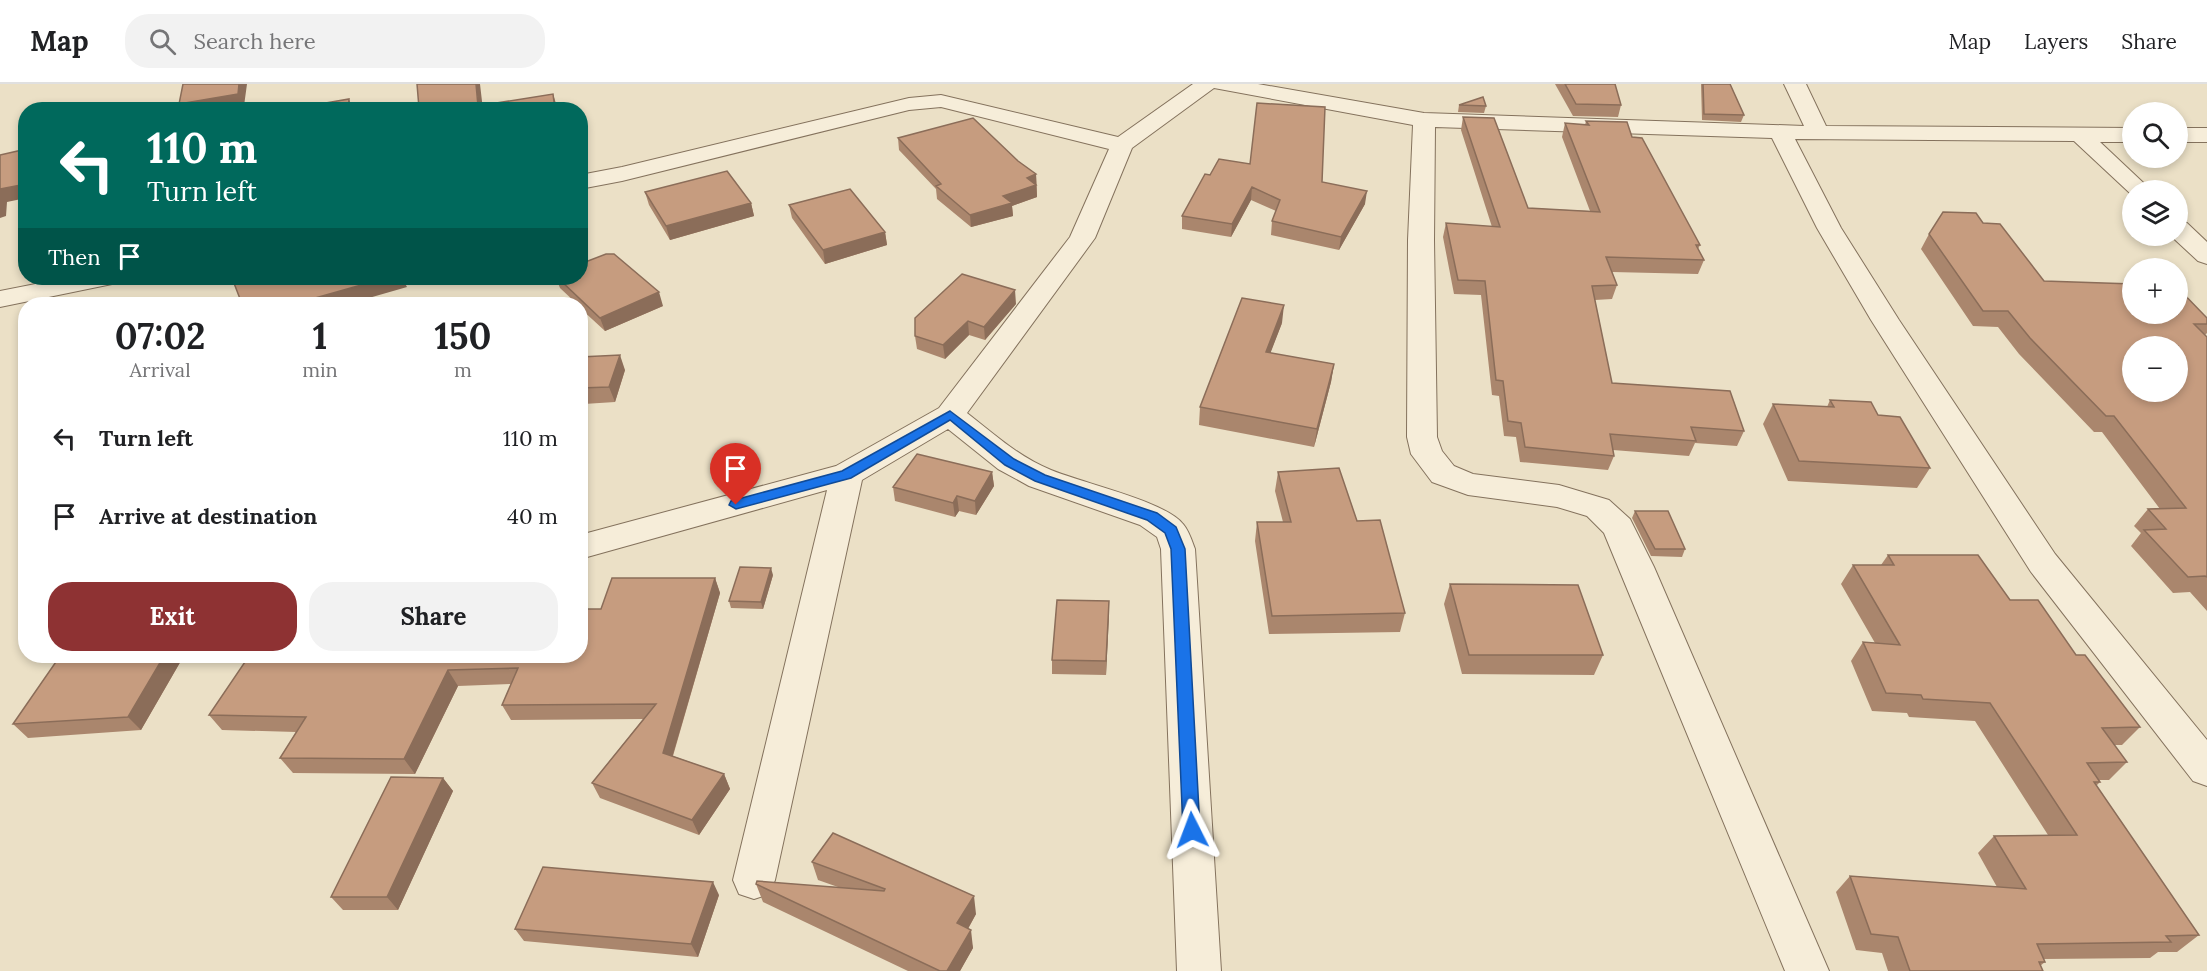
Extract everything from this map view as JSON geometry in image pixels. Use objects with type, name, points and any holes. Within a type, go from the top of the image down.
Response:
[{"type":"street","points":[[588,545],[847,474],[950,415],[1082,238],[1122,145],[1207,84]]},
{"type":"street","points":[[1222,84],[1424,120],[1818,133],[2122,135]]},
{"type":"street","points":[[1795,84],[1818,133]]},
{"type":"street","points":[[588,180],[909,104],[940,101],[1122,145]]},
{"type":"street","points":[[1424,120],[1421,240],[1422,437],[1427,454],[1443,474],[1468,484],[1559,496],[1598,508],[1618,527],[1642,578],[1807,971]]},
{"type":"street","points":[[1780,132],[1828,228],[1885,320],[2043,562],[2207,769]]},
{"type":"street","points":[[2080,135],[2128,180]]},
{"type":"street","points":[[2188,135],[2207,135]]},
{"type":"street","points":[[2188,238],[2207,256]]},
{"type":"street","points":[[0,299],[68,285]]},
{"type":"street","points":[[950,415],[1009,462],[1030,473],[1152,517],[1171,531],[1178,549],[1199,971]]},
{"type":"street","points":[[754,880],[847,474]]},
{"type":"building","points":[[183,84],[239,84],[238,94],[179,102]]},
{"type":"building","points":[[417,84],[476,84],[478,102],[418,102]]},
{"type":"building","points":[[1565,84],[1615,84],[1621,105],[1576,104]]},
{"type":"building","points":[[1703,84],[1730,84],[1744,115],[1704,114]]},
{"type":"building","points":[[553,94],[554,102],[503,102]]},
{"type":"building","points":[[1483,97],[1486,106],[1459,105]]},
{"type":"building","points":[[349,99],[349,102],[332,102]]},
{"type":"building","points":[[1257,103],[1325,107],[1322,182],[1367,191],[1341,237],[1272,221],[1280,200],[1252,187],[1232,224],[1182,216],[1205,174],[1210,175],[1219,159],[1250,164]]},
{"type":"building","points":[[1463,117],[1494,118],[1528,208],[1600,212],[1565,123],[1589,125],[1586,121],[1627,122],[1632,137],[1642,138],[1700,245],[1696,245],[1704,260],[1606,257],[1617,285],[1592,286],[1612,383],[1730,391],[1744,431],[1691,427],[1696,441],[1610,434],[1614,456],[1525,447],[1521,423],[1508,421],[1503,381],[1496,380],[1485,281],[1458,280],[1446,223],[1500,227]]},
{"type":"building","points":[[973,118],[1018,161],[1036,174],[1027,178],[1036,185],[1003,196],[1012,203],[970,215],[936,186],[941,184],[898,138]]},
{"type":"building","points":[[18,151],[18,186],[0,189],[0,155]]},
{"type":"building","points":[[727,171],[751,203],[666,226],[645,192]]},
{"type":"building","points":[[850,189],[885,232],[823,250],[789,205]]},
{"type":"building","points":[[1943,212],[1976,213],[1983,223],[2000,224],[2044,281],[2122,284],[2122,324],[2188,324],[2188,298],[2207,318],[2207,324],[2194,324],[2207,337],[2207,577],[2188,577],[2144,530],[2166,529],[2148,509],[2186,508],[2114,416],[2106,416],[2030,338],[2008,311],[1983,311],[1929,234]]},
{"type":"building","points":[[606,254],[614,254],[659,292],[600,318],[588,307],[588,297],[578,297],[565,285],[588,285],[588,261]]},
{"type":"building","points":[[962,274],[1015,290],[984,327],[968,321],[943,345],[915,336],[915,318]]},
{"type":"building","points":[[235,285],[361,285],[319,297],[239,297]]},
{"type":"building","points":[[1242,298],[1284,305],[1266,352],[1334,364],[1317,429],[1200,407]]},
{"type":"building","points":[[620,355],[609,387],[588,388],[588,357]]},
{"type":"building","points":[[1830,400],[1871,402],[1878,415],[1900,417],[1930,468],[1799,461],[1773,404],[1834,407]]},
{"type":"building","points":[[917,454],[992,472],[975,501],[957,496],[953,503],[893,487]]},
{"type":"building","points":[[1339,468],[1357,521],[1380,520],[1405,613],[1272,616],[1257,522],[1291,522],[1278,472]]},
{"type":"building","points":[[1635,511],[1668,511],[1685,549],[1655,549]]},
{"type":"building","points":[[1888,555],[1978,555],[2010,600],[2038,600],[2076,655],[2085,655],[2140,727],[2102,728],[2127,762],[2087,763],[2100,782],[2094,782],[2199,935],[2166,936],[2171,942],[2037,944],[2045,962],[2039,962],[2043,971],[1910,971],[1898,937],[1871,934],[1850,876],[2026,889],[1994,836],[2077,835],[1990,703],[1923,699],[1921,695],[1886,693],[1863,642],[1900,645],[1853,565],[1894,565]]},
{"type":"building","points":[[740,567],[771,568],[761,602],[729,601]]},
{"type":"building","points":[[612,578],[715,578],[663,753],[724,774],[692,820],[592,783],[656,704],[502,705],[518,668],[448,670],[404,759],[280,758],[306,717],[209,715],[244,663],[588,663],[588,609],[601,609]]},
{"type":"building","points":[[1450,584],[1578,585],[1603,655],[1469,655]]},
{"type":"building","points":[[1057,600],[1109,601],[1106,661],[1052,660]]},
{"type":"building","points":[[55,663],[160,663],[128,717],[13,724]]},
{"type":"building","points":[[391,777],[443,778],[387,897],[331,897]]},
{"type":"building","points":[[833,833],[974,896],[957,923],[971,930],[947,971],[940,971],[756,884],[757,881],[884,891],[885,889],[812,862]]},
{"type":"building","points":[[543,867],[713,882],[691,944],[515,929]]},
{"type":"route","points":[[736,505],[847,474],[950,415],[1009,462],[1040,478],[1152,517],[1171,531],[1178,549],[1192,830]]}]
